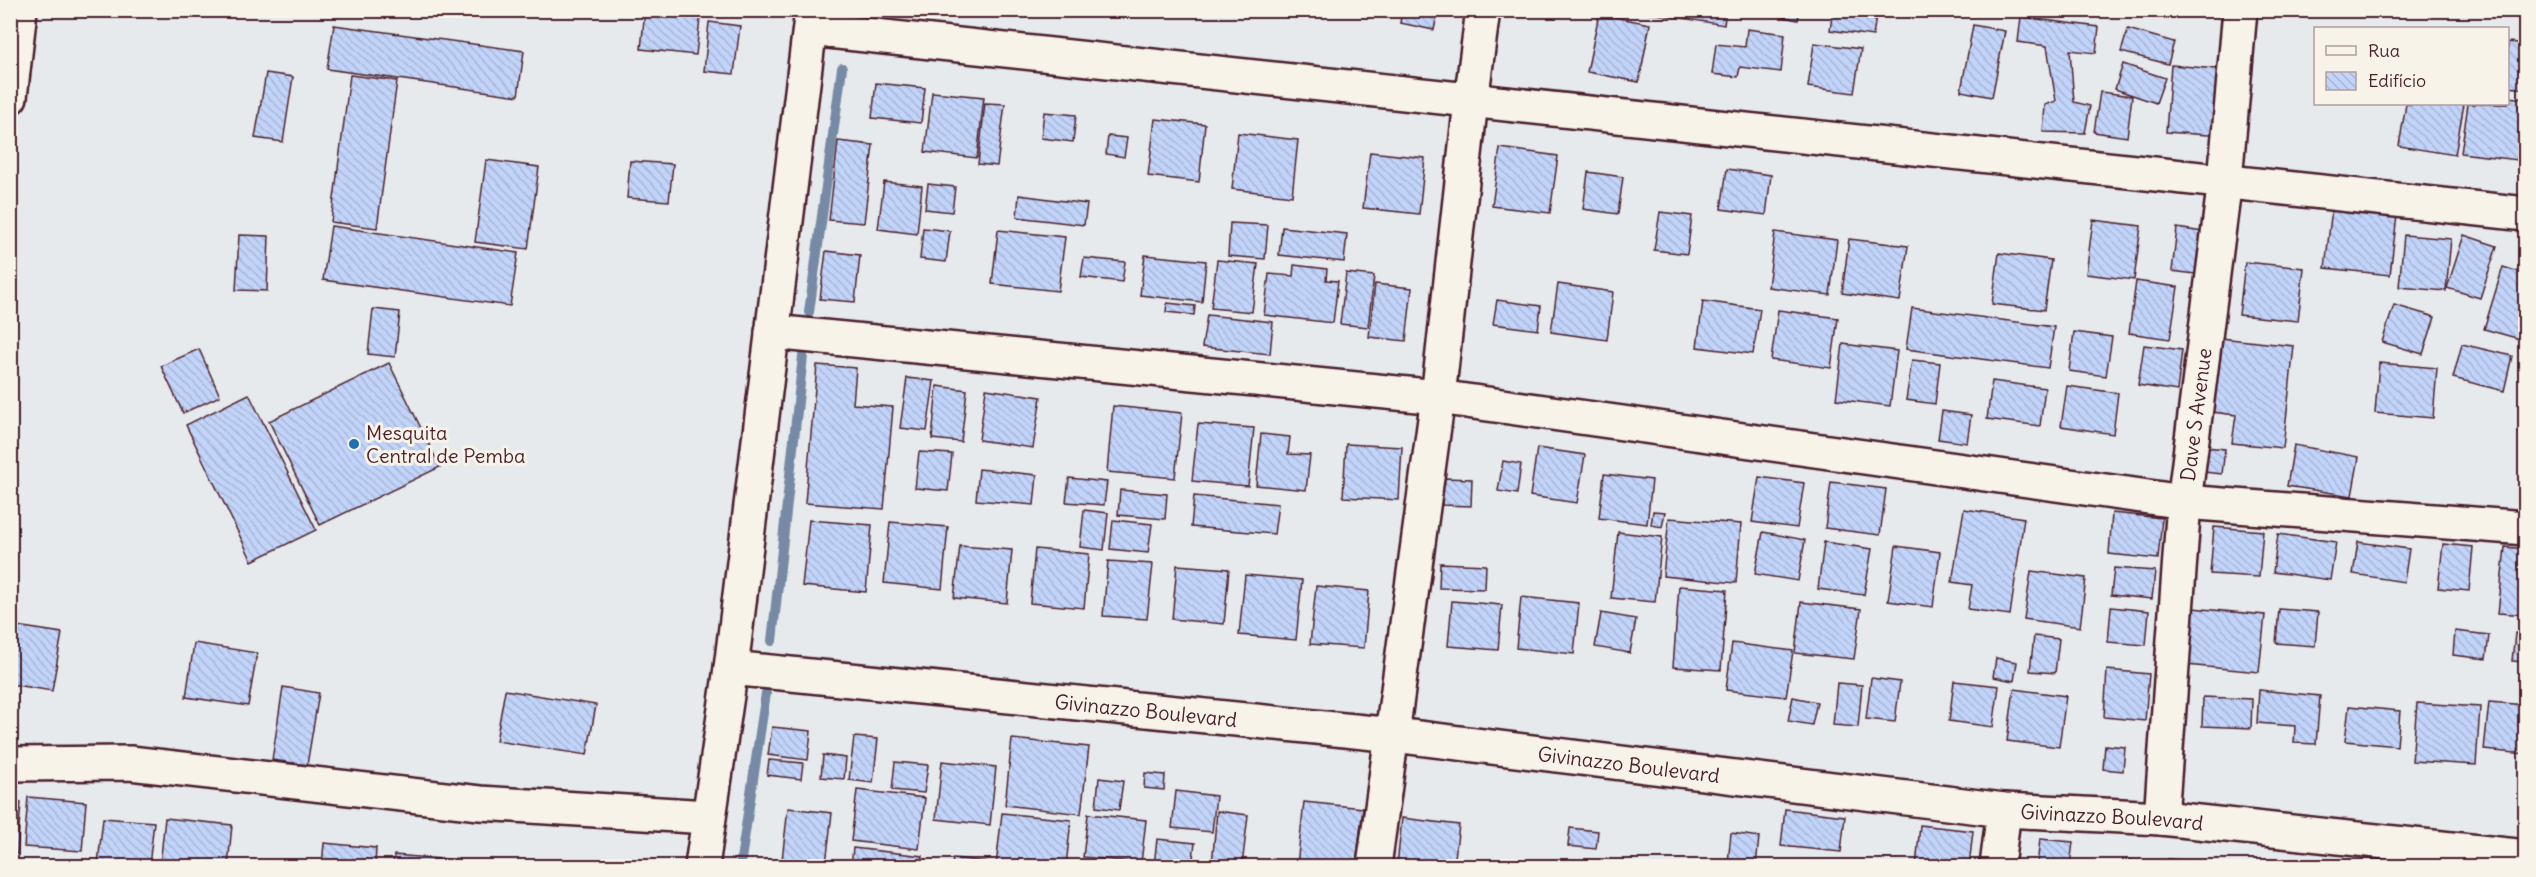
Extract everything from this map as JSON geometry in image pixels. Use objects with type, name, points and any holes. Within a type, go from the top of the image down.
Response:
[{"type":"street","points":[[10,96],[20,10]]},
{"type":"street","points":[[1374,867],[1394,735],[1438,398],[1483,10]]},
{"type":"street","name":"Dave S Avenue","points":[[2161,818],[2184,502],[2225,180],[2240,10]]},
{"type":"street","points":[[702,867],[731,668],[811,20],[1471,100],[2526,214]]},
{"type":"street","points":[[772,332],[1438,398],[2184,502],[2526,528]]},
{"type":"street","name":"Givinazzo Boulevard","points":[[731,668],[1394,735],[2004,810],[2161,818],[2526,857]]},
{"type":"street","points":[[10,764],[130,763],[480,803],[708,817]]},
{"type":"street","points":[[1997,867],[2004,810]]},
{"type":"building","points":[[645,10],[701,10],[696,55],[641,49]]},
{"type":"building","points":[[1402,10],[1438,10],[1434,30],[1400,23]]},
{"type":"building","points":[[1633,10],[1726,10],[1724,25]]},
{"type":"building","points":[[1752,10],[1800,10],[1798,20]]},
{"type":"building","points":[[1833,10],[1877,10],[1873,36],[1830,30]]},
{"type":"building","points":[[2492,10],[2526,10],[2526,17]]},
{"type":"building","points":[[1599,14],[1650,24],[1639,82],[1587,72]]},
{"type":"building","points":[[2021,17],[2099,27],[2096,53],[2070,50],[2074,102],[2090,106],[2085,133],[2043,132],[2045,105],[2056,101],[2047,46],[2018,42]]},
{"type":"building","points":[[709,22],[740,26],[734,74],[704,71]]},
{"type":"building","points":[[334,25],[524,51],[518,96],[327,69]]},
{"type":"building","points":[[1973,25],[2005,31],[1992,97],[1961,91]]},
{"type":"building","points":[[1747,29],[1785,34],[1781,72],[1740,67],[1738,77],[1712,74],[1716,44],[1745,47]]},
{"type":"building","points":[[2128,29],[2174,42],[2168,64],[2121,52]]},
{"type":"building","points":[[2509,42],[2526,44],[2526,89],[2509,87]]},
{"type":"building","points":[[1814,43],[1861,49],[1854,93],[1808,87]]},
{"type":"building","points":[[2123,64],[2165,78],[2156,103],[2115,89]]},
{"type":"building","points":[[2171,65],[2228,70],[2222,136],[2166,132]]},
{"type":"building","points":[[266,73],[293,77],[283,142],[255,138]]},
{"type":"building","points":[[350,75],[397,81],[377,228],[331,222]]},
{"type":"building","points":[[876,83],[925,88],[921,123],[872,118]]},
{"type":"building","points":[[932,92],[984,97],[977,158],[925,152]]},
{"type":"building","points":[[2100,92],[2132,96],[2127,137],[2094,132]]},
{"type":"building","points":[[2509,97],[2526,99],[2526,161],[2461,153],[2468,105],[2509,105]]},
{"type":"building","points":[[985,103],[1005,104],[997,166],[978,164]]},
{"type":"building","points":[[2406,105],[2464,105],[2455,155],[2399,146]]},
{"type":"building","points":[[1044,112],[1076,115],[1073,142],[1041,138]]},
{"type":"building","points":[[1155,119],[1205,124],[1199,182],[1148,176]]},
{"type":"building","points":[[1238,133],[1298,140],[1292,196],[1232,189]]},
{"type":"building","points":[[1108,136],[1127,138],[1124,157],[1106,154]]},
{"type":"building","points":[[838,141],[873,145],[864,223],[829,220]]},
{"type":"building","points":[[1500,148],[1558,156],[1550,213],[1492,206]]},
{"type":"building","points":[[1370,152],[1425,158],[1419,214],[1363,208]]},
{"type":"building","points":[[486,160],[539,167],[528,249],[475,242]]},
{"type":"building","points":[[630,161],[673,164],[669,201],[627,198]]},
{"type":"building","points":[[1727,169],[1771,175],[1766,215],[1721,209]]},
{"type":"building","points":[[1588,172],[1623,177],[1618,214],[1583,209]]},
{"type":"building","points":[[884,182],[922,186],[917,234],[878,229]]},
{"type":"building","points":[[928,184],[955,187],[952,212],[925,209]]},
{"type":"building","points":[[1019,195],[1087,204],[1084,225],[1017,217]]},
{"type":"building","points":[[2332,208],[2397,215],[2390,275],[2325,268]]},
{"type":"building","points":[[1660,212],[1692,216],[1687,254],[1654,250]]},
{"type":"building","points":[[2093,220],[2141,226],[2134,280],[2086,274]]},
{"type":"building","points":[[1230,223],[1268,225],[1265,259],[1228,256]]},
{"type":"building","points":[[331,226],[518,253],[510,306],[323,280]]},
{"type":"building","points":[[1282,227],[1347,234],[1344,262],[1279,255]]},
{"type":"building","points":[[923,228],[950,231],[946,262],[920,259]]},
{"type":"building","points":[[2177,228],[2209,233],[2203,275],[2172,271]]},
{"type":"building","points":[[998,230],[1065,237],[1058,291],[992,284]]},
{"type":"building","points":[[1775,232],[1837,240],[1830,295],[1768,287]]},
{"type":"building","points":[[239,235],[269,236],[267,291],[236,290]]},
{"type":"building","points":[[2404,235],[2451,239],[2446,291],[2399,287]]},
{"type":"building","points":[[2464,235],[2497,246],[2480,298],[2447,288]]},
{"type":"building","points":[[1849,239],[1908,246],[1900,301],[1842,293]]},
{"type":"building","points":[[826,251],[860,255],[855,302],[820,299]]},
{"type":"building","points":[[1999,253],[2051,260],[2044,310],[1992,304]]},
{"type":"building","points":[[1145,255],[1206,261],[1202,302],[1140,295]]},
{"type":"building","points":[[1084,258],[1125,262],[1122,282],[1081,277]]},
{"type":"building","points":[[1217,260],[1258,264],[1252,312],[1211,308]]},
{"type":"building","points":[[2245,262],[2304,268],[2298,321],[2239,315]]},
{"type":"building","points":[[1294,265],[1327,269],[1326,280],[1338,281],[1333,323],[1264,315],[1269,274],[1293,276]]},
{"type":"building","points":[[2503,267],[2526,274],[2526,320],[2520,339],[2484,329]]},
{"type":"building","points":[[1346,273],[1374,276],[1368,327],[1340,324]]},
{"type":"building","points":[[2136,281],[2178,287],[2170,339],[2129,333]]},
{"type":"building","points":[[1375,284],[1412,288],[1406,341],[1369,337]]},
{"type":"building","points":[[1558,284],[1613,292],[1607,340],[1551,332]]},
{"type":"building","points":[[1497,300],[1541,306],[1538,330],[1493,324]]},
{"type":"building","points":[[1703,301],[1760,309],[1753,354],[1697,347]]},
{"type":"building","points":[[1167,303],[1195,306],[1194,315],[1166,312]]},
{"type":"building","points":[[2394,305],[2435,317],[2423,354],[2382,342]]},
{"type":"building","points":[[1912,308],[2054,327],[2048,368],[1906,349]]},
{"type":"building","points":[[373,309],[400,312],[395,357],[368,354]]},
{"type":"building","points":[[1778,310],[1838,318],[1831,368],[1771,360]]},
{"type":"building","points":[[1207,315],[1273,322],[1270,354],[1202,347]]},
{"type":"building","points":[[2074,332],[2112,337],[2106,376],[2069,371]]},
{"type":"building","points":[[2220,338],[2294,346],[2283,448],[2232,443],[2236,415],[2212,412]]},
{"type":"building","points":[[1843,344],[1897,351],[1890,406],[1836,399]]},
{"type":"building","points":[[2462,344],[2512,356],[2504,391],[2453,378]]},
{"type":"building","points":[[2144,345],[2182,350],[2177,391],[2138,385]]},
{"type":"building","points":[[199,349],[220,396],[183,413],[161,366]]},
{"type":"building","points":[[1912,360],[1940,363],[1935,404],[1906,400]]},
{"type":"building","name":"Mesquita Central de Pemba","points":[[389,363],[440,467],[320,525],[269,421]]},
{"type":"building","points":[[2379,363],[2437,368],[2433,418],[2375,413]]},
{"type":"building","points":[[817,365],[856,368],[853,404],[893,407],[884,509],[805,503]]},
{"type":"building","points":[[907,378],[934,381],[927,431],[900,428]]},
{"type":"building","points":[[1992,381],[2045,388],[2040,426],[1987,419]]},
{"type":"building","points":[[937,386],[967,390],[961,442],[932,439]]},
{"type":"building","points":[[2067,386],[2118,393],[2113,434],[2061,426]]},
{"type":"building","points":[[986,389],[1041,397],[1033,448],[979,440]]},
{"type":"building","points":[[249,394],[316,530],[252,561],[186,425]]},
{"type":"building","points":[[1113,406],[1182,413],[1175,478],[1107,472]]},
{"type":"building","points":[[1942,411],[1971,415],[1967,443],[1938,439]]},
{"type":"building","points":[[1198,424],[1254,428],[1248,486],[1192,481]]},
{"type":"building","points":[[1261,434],[1290,437],[1288,454],[1310,455],[1306,490],[1256,485]]},
{"type":"building","points":[[1346,444],[1402,447],[1399,500],[1343,497]]},
{"type":"building","points":[[2294,445],[2359,457],[2352,496],[2287,486]]},
{"type":"building","points":[[2196,446],[2225,449],[2222,474],[2194,471]]},
{"type":"building","points":[[1537,448],[1585,455],[1577,503],[1530,496]]},
{"type":"building","points":[[919,452],[952,454],[948,491],[915,488]]},
{"type":"building","points":[[1503,461],[1521,464],[1517,494],[1498,491]]},
{"type":"building","points":[[979,469],[1037,475],[1034,505],[976,500]]},
{"type":"building","points":[[1604,474],[1652,480],[1647,524],[1599,518]]},
{"type":"building","points":[[1759,477],[1804,483],[1797,528],[1752,522]]},
{"type":"building","points":[[1069,478],[1107,482],[1104,505],[1066,502]]},
{"type":"building","points":[[1444,478],[1472,479],[1471,506],[1442,505]]},
{"type":"building","points":[[1831,482],[1886,489],[1880,535],[1825,528]]},
{"type":"building","points":[[1120,490],[1167,494],[1165,519],[1118,515]]},
{"type":"building","points":[[1194,496],[1278,504],[1274,534],[1191,527]]},
{"type":"building","points":[[1964,509],[2024,518],[2010,615],[1968,609],[1972,585],[1952,582]]},
{"type":"building","points":[[1084,510],[1108,513],[1104,550],[1080,547]]},
{"type":"building","points":[[1653,511],[1665,512],[1662,527],[1651,525]]},
{"type":"building","points":[[2112,513],[2162,518],[2158,559],[2109,554]]},
{"type":"building","points":[[1669,518],[1741,524],[1736,583],[1663,576]]},
{"type":"building","points":[[809,520],[872,525],[866,592],[802,586]]},
{"type":"building","points":[[1113,520],[1152,524],[1148,553],[1110,549]]},
{"type":"building","points":[[890,522],[948,527],[942,589],[884,583]]},
{"type":"building","points":[[2214,527],[2263,531],[2259,577],[2210,574]]},
{"type":"building","points":[[1618,532],[1662,537],[1655,602],[1611,598]]},
{"type":"building","points":[[1763,532],[1805,540],[1798,581],[1755,574]]},
{"type":"building","points":[[2278,534],[2336,542],[2330,580],[2273,572]]},
{"type":"building","points":[[1824,542],[1872,549],[1864,595],[1818,589]]},
{"type":"building","points":[[2358,542],[2409,549],[2404,582],[2353,574]]},
{"type":"building","points":[[2443,544],[2473,547],[2469,591],[2438,588]]},
{"type":"building","points":[[960,546],[1012,550],[1007,603],[954,598]]},
{"type":"building","points":[[1896,546],[1940,552],[1933,607],[1888,601]]},
{"type":"building","points":[[2505,547],[2526,549],[2526,615],[2498,613]]},
{"type":"building","points":[[1035,549],[1089,554],[1084,608],[1030,603]]},
{"type":"building","points":[[1108,561],[1153,564],[1147,619],[1103,616]]},
{"type":"building","points":[[1440,563],[1486,565],[1485,589],[1439,588]]},
{"type":"building","points":[[1177,565],[1229,569],[1224,624],[1172,619]]},
{"type":"building","points":[[2114,568],[2155,571],[2152,599],[2111,595]]},
{"type":"building","points":[[2031,571],[2086,578],[2080,627],[2024,619]]},
{"type":"building","points":[[1245,575],[1302,580],[1296,640],[1239,635]]},
{"type":"building","points":[[1316,586],[1369,591],[1364,648],[1310,644]]},
{"type":"building","points":[[1679,586],[1727,590],[1721,670],[1673,667]]},
{"type":"building","points":[[1521,597],[1579,603],[1574,654],[1516,648]]},
{"type":"building","points":[[1452,601],[1502,605],[1498,650],[1448,646]]},
{"type":"building","points":[[1801,602],[1861,609],[1854,659],[1795,653]]},
{"type":"building","points":[[2111,607],[2149,611],[2146,645],[2108,642]]},
{"type":"building","points":[[2192,608],[2265,615],[2259,672],[2186,665]]},
{"type":"building","points":[[2279,609],[2318,612],[2315,646],[2276,643]]},
{"type":"building","points":[[1601,613],[1636,619],[1630,653],[1595,647]]},
{"type":"building","points":[[10,625],[62,633],[52,691],[10,684]]},
{"type":"building","points":[[2455,631],[2489,635],[2486,659],[2453,655]]},
{"type":"building","points":[[2515,633],[2526,634],[2526,662],[2512,661]]},
{"type":"building","points":[[2034,636],[2059,639],[2055,673],[2030,671]]},
{"type":"building","points":[[194,643],[257,653],[248,706],[186,697]]},
{"type":"building","points":[[1732,643],[1793,651],[1786,697],[1726,690]]},
{"type":"building","points":[[1996,658],[2017,662],[2014,681],[1993,677]]},
{"type":"building","points":[[2107,670],[2149,674],[2145,721],[2104,717]]},
{"type":"building","points":[[1871,678],[1900,682],[1895,722],[1866,719]]},
{"type":"building","points":[[1954,681],[1999,686],[1993,727],[1949,721]]},
{"type":"building","points":[[1837,683],[1862,685],[1858,727],[1833,725]]},
{"type":"building","points":[[283,687],[319,693],[307,765],[272,760]]},
{"type":"building","points":[[2014,689],[2066,696],[2059,747],[2007,741]]},
{"type":"building","points":[[505,690],[596,705],[587,755],[496,741]]},
{"type":"building","points":[[2259,690],[2320,696],[2316,744],[2294,743],[2295,726],[2257,723]]},
{"type":"building","points":[[1793,697],[1817,702],[1812,725],[1788,721]]},
{"type":"building","points":[[2203,697],[2252,699],[2251,728],[2202,726]]},
{"type":"building","points":[[2489,702],[2526,705],[2526,754],[2484,750]]},
{"type":"building","points":[[2417,703],[2480,707],[2476,765],[2412,761]]},
{"type":"building","points":[[2349,706],[2400,711],[2397,746],[2345,741]]},
{"type":"building","points":[[772,727],[811,731],[808,760],[768,755]]},
{"type":"building","points":[[854,737],[878,739],[873,783],[849,780]]},
{"type":"building","points":[[1012,739],[1089,747],[1081,814],[1005,805]]},
{"type":"building","points":[[2105,745],[2125,747],[2123,771],[2103,769]]},
{"type":"building","points":[[823,755],[846,758],[844,779],[821,777]]},
{"type":"building","points":[[769,760],[803,763],[801,779],[767,775]]},
{"type":"building","points":[[942,761],[996,767],[990,825],[936,819]]},
{"type":"building","points":[[895,762],[928,765],[924,793],[892,790]]},
{"type":"building","points":[[1145,773],[1165,775],[1164,790],[1144,788]]},
{"type":"building","points":[[1099,778],[1123,781],[1119,810],[1096,807]]},
{"type":"building","points":[[857,790],[925,798],[919,849],[851,841]]},
{"type":"building","points":[[1176,791],[1216,796],[1212,832],[1172,828]]},
{"type":"building","points":[[28,797],[86,802],[82,851],[24,847]]},
{"type":"building","points":[[10,801],[21,802],[17,854],[10,854]]},
{"type":"building","points":[[1304,802],[1363,808],[1356,866],[1297,865]]},
{"type":"building","points":[[788,808],[832,813],[826,864],[782,860]]},
{"type":"building","points":[[1785,809],[1845,816],[1841,852],[1781,846]]},
{"type":"building","points":[[1217,811],[1248,815],[1242,866],[1212,864]]},
{"type":"building","points":[[1002,813],[1071,820],[1066,866],[996,866]]},
{"type":"building","points":[[1088,814],[1146,820],[1141,863],[1083,857]]},
{"type":"building","points":[[103,818],[154,822],[149,866],[98,864]]},
{"type":"building","points":[[165,818],[232,825],[228,866],[160,866]]},
{"type":"building","points":[[1402,818],[1459,825],[1454,866],[1397,866]]},
{"type":"building","points":[[1920,825],[1973,831],[1969,866],[1916,866]]},
{"type":"building","points":[[1570,828],[1598,831],[1596,849],[1568,846]]},
{"type":"building","points":[[1731,833],[1759,837],[1756,866],[1728,863]]},
{"type":"building","points":[[1157,839],[1195,843],[1192,866],[1154,866]]},
{"type":"building","points":[[2040,839],[2073,842],[2070,866],[2037,866]]},
{"type":"building","points":[[324,843],[376,848],[375,866],[322,866]]},
{"type":"building","points":[[853,848],[923,856],[921,866],[851,866]]},
{"type":"building","points":[[394,855],[452,860],[451,866],[393,866]]},
{"type":"building","points":[[953,858],[987,862],[987,866],[952,866]]},
{"type":"building","points":[[2168,859],[2221,864],[2220,866],[2168,866]]},
{"type":"building","points":[[2129,860],[2143,862],[2142,866],[2128,866]]},
{"type":"waterway","points":[[809,312],[842,68]]},
{"type":"waterway","points":[[772,641],[803,356]]},
{"type":"waterway","points":[[740,866],[766,693]]},
{"type":"place","name":"Mesquita Central de Pemba","points":[[354,444]]}]
